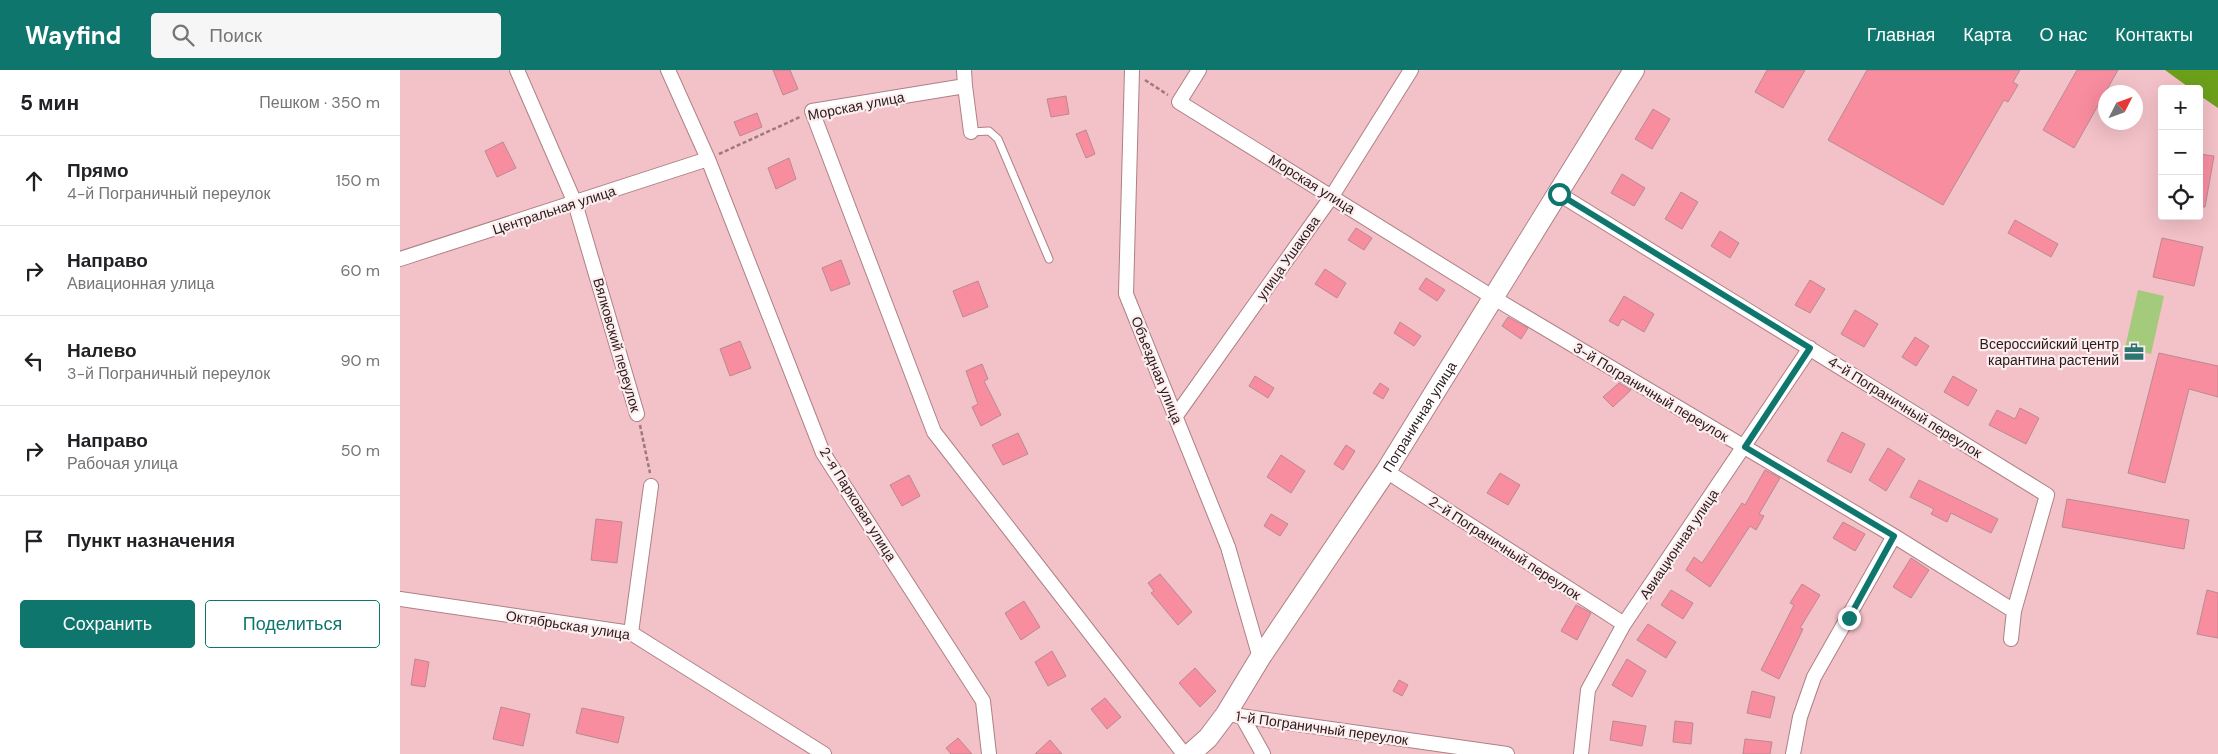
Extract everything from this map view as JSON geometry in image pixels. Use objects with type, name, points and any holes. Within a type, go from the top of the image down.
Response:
[{"type":"street","name":"Вялковский переулок","points":[[517,70],[575,203],[637,414]]},
{"type":"street","name":"2-я Парковая улица","points":[[668,70],[708,159],[824,453],[984,701],[989,754]]},
{"type":"street","points":[[964,70],[971,132]]},
{"type":"street","name":"Объездная улица","points":[[1131,70],[1126,294],[1228,547],[1260,658]]},
{"type":"street","points":[[1180,102],[1199,70]]},
{"type":"street","name":"улица Ушакова","points":[[1175,417],[1332,196],[1411,70]]},
{"type":"street","name":"Пограничная улица","points":[[1190,754],[1235,716],[1260,658],[1386,472],[1634,70]]},
{"type":"street","name":"Морская улица","points":[[812,112],[965,86]]},
{"type":"street","name":"Морская улица","points":[[1180,102],[1494,298]]},
{"type":"street","points":[[812,112],[934,432],[1184,754]]},
{"type":"street","name":"Центральная улица","points":[[400,259],[708,159]]},
{"type":"street","name":"4-й Пограничный переулок","points":[[1559,194],[2047,495],[2014,611],[2011,639]]},
{"type":"street","name":"3-й Пограничный переулок","points":[[1494,298],[1894,536],[2014,611]]},
{"type":"street","name":"Авиационная улица","points":[[1582,754],[1588,690],[1624,624],[1810,348]]},
{"type":"street","name":"2-й Пограничный переулок","points":[[1386,472],[1624,624]]},
{"type":"street","points":[[631,633],[652,486]]},
{"type":"street","points":[[1793,754],[1800,717],[1814,677],[1894,536]]},
{"type":"street","name":"Октябрьская улица","points":[[400,599],[631,633],[824,754]]},
{"type":"street","points":[[1235,716],[1263,754]]},
{"type":"street","name":"1-й Пограничный переулок","points":[[1235,716],[1507,754]]},
{"type":"lane","points":[[971,132],[989,130],[998,139],[1049,259]]},
{"type":"path","points":[[1131,70],[1180,102]]},
{"type":"path","name":"Морская улица","points":[[708,159],[812,112]]},
{"type":"path","name":"Вялковский переулок","points":[[637,414],[648,454],[652,486]]},
{"type":"green space","points":[[2165,70],[2218,70],[2218,108],[2203,98],[2203,85],[2186,85]]},
{"type":"green space","points":[[2138,290],[2164,296],[2151,354],[2125,348]]},
{"type":"building","points":[[773,70],[790,70],[798,89],[783,95]]},
{"type":"building","points":[[1767,70],[1805,70],[1783,108],[1755,92]]},
{"type":"building","points":[[1867,70],[2020,70],[2013,82],[2018,85],[2008,102],[2004,100],[1943,205],[1828,140]]},
{"type":"building","points":[[2077,70],[2118,70],[2110,85],[2098,85],[2098,105],[2074,148],[2043,130]]},
{"type":"building","points":[[1066,96],[1069,114],[1051,117],[1047,99]]},
{"type":"building","points":[[1653,109],[1670,119],[1652,149],[1635,139]]},
{"type":"building","points":[[757,113],[762,127],[740,136],[734,122]]},
{"type":"building","points":[[1086,130],[1095,154],[1086,158],[1076,134]]},
{"type":"building","points":[[503,142],[516,168],[497,177],[485,151]]},
{"type":"building","points":[[2203,155],[2214,156],[2205,207],[2203,207]]},
{"type":"building","points":[[789,158],[796,179],[776,189],[768,168]]},
{"type":"building","points":[[1622,174],[1645,188],[1634,206],[1611,193]]},
{"type":"building","points":[[1681,192],[1698,202],[1682,229],[1665,219]]},
{"type":"building","points":[[2015,220],[2058,244],[2051,257],[2008,233]]},
{"type":"building","points":[[1356,228],[1372,238],[1364,250],[1348,240]]},
{"type":"building","points":[[1720,231],[1739,243],[1730,258],[1711,246]]},
{"type":"building","points":[[2162,238],[2203,247],[2194,286],[2153,277]]},
{"type":"building","points":[[841,260],[850,284],[831,291],[822,268]]},
{"type":"building","points":[[1325,269],[1346,283],[1337,298],[1315,284]]},
{"type":"building","points":[[1426,278],[1445,290],[1437,301],[1419,289]]},
{"type":"building","points":[[1810,280],[1825,289],[1810,313],[1795,305]]},
{"type":"building","points":[[978,281],[988,307],[963,317],[953,291]]},
{"type":"building","points":[[1624,296],[1654,314],[1644,332],[1622,319],[1618,326],[1609,321]]},
{"type":"building","points":[[1855,310],[1878,324],[1864,347],[1841,334]]},
{"type":"building","points":[[1508,317],[1528,328],[1521,339],[1502,326]]},
{"type":"building","points":[[1400,322],[1421,336],[1414,346],[1394,333]]},
{"type":"building","points":[[1915,337],[1929,346],[1916,366],[1902,357]]},
{"type":"building","points":[[740,341],[751,368],[730,376],[720,349]]},
{"type":"building","points":[[2159,353],[2218,366],[2218,397],[2189,389],[2165,483],[2128,473]]},
{"type":"building","points":[[982,364],[988,379],[984,381],[1001,415],[981,426],[972,407],[978,404],[966,371]]},
{"type":"building","points":[[1255,376],[1274,388],[1268,398],[1249,386]]},
{"type":"building","points":[[1953,376],[1977,390],[1968,406],[1944,392]]},
{"type":"building","points":[[1380,383],[1389,389],[1383,399],[1373,393]]},
{"type":"building","points":[[1619,383],[1631,390],[1613,407],[1603,397]]},
{"type":"building","points":[[2020,408],[2039,418],[2026,444],[1989,425],[1997,410],[2015,419]]},
{"type":"building","points":[[1842,432],[1865,444],[1851,473],[1827,461]]},
{"type":"building","points":[[1018,433],[1028,454],[1003,465],[992,445]]},
{"type":"building","points":[[1346,445],[1355,451],[1343,470],[1334,464]]},
{"type":"building","points":[[1888,448],[1905,459],[1886,491],[1869,480]]},
{"type":"building","points":[[1281,455],[1305,471],[1291,493],[1267,477]]},
{"type":"building","points":[[1765,470],[1780,478],[1759,514],[1764,516],[1756,530],[1750,526],[1710,587],[1686,570],[1694,557],[1702,563],[1742,503],[1745,505]]},
{"type":"building","points":[[1500,473],[1520,485],[1508,505],[1487,493]]},
{"type":"building","points":[[909,475],[920,496],[902,506],[890,485]]},
{"type":"building","points":[[1919,480],[1998,519],[1991,533],[1951,513],[1947,522],[1931,514],[1934,509],[1910,497]]},
{"type":"building","points":[[2067,499],[2189,520],[2184,549],[2062,527]]},
{"type":"building","points":[[1271,514],[1288,524],[1280,536],[1264,526]]},
{"type":"building","points":[[596,519],[622,522],[617,563],[591,560]]},
{"type":"building","points":[[1843,522],[1865,534],[1855,551],[1833,538]]},
{"type":"building","points":[[1911,558],[1929,570],[1911,598],[1893,587]]},
{"type":"building","points":[[1160,574],[1192,612],[1178,625],[1151,593],[1154,591],[1148,583]]},
{"type":"building","points":[[1802,584],[1820,595],[1800,628],[1803,629],[1779,679],[1761,670],[1794,605],[1790,603]]},
{"type":"building","points":[[1671,590],[1693,603],[1683,619],[1661,605]]},
{"type":"building","points":[[2207,590],[2218,593],[2218,638],[2197,634]]},
{"type":"building","points":[[1024,601],[1040,627],[1021,640],[1005,613]]},
{"type":"building","points":[[1576,605],[1591,613],[1577,640],[1561,631]]},
{"type":"building","points":[[1648,624],[1676,642],[1666,658],[1637,640]]},
{"type":"building","points":[[1052,651],[1066,676],[1048,686],[1035,662]]},
{"type":"building","points":[[415,659],[429,662],[425,687],[411,685]]},
{"type":"building","points":[[1627,659],[1646,671],[1632,697],[1612,685]]},
{"type":"building","points":[[1195,668],[1216,691],[1200,707],[1179,683]]},
{"type":"building","points":[[1399,680],[1408,685],[1402,696],[1393,691]]},
{"type":"building","points":[[1752,691],[1775,697],[1770,718],[1747,713]]},
{"type":"building","points":[[1105,698],[1121,717],[1107,729],[1091,709]]},
{"type":"building","points":[[501,707],[530,714],[523,746],[493,739]]},
{"type":"building","points":[[582,708],[624,717],[618,743],[576,733]]},
{"type":"building","points":[[1613,721],[1646,726],[1642,746],[1610,740]]},
{"type":"building","points":[[1675,721],[1693,723],[1691,744],[1673,742]]},
{"type":"building","points":[[958,738],[972,754],[951,754],[946,748]]},
{"type":"building","points":[[1745,739],[1772,742],[1770,754],[1743,754]]},
{"type":"building","points":[[1050,740],[1062,754],[1035,754]]},
{"type":"place","name":"Всероссийский центр карантина растений","points":[[2134,352]]},
{"type":"route","points":[[1559,194],[1810,348],[1745,447],[1894,536],[1849,618]]}]
